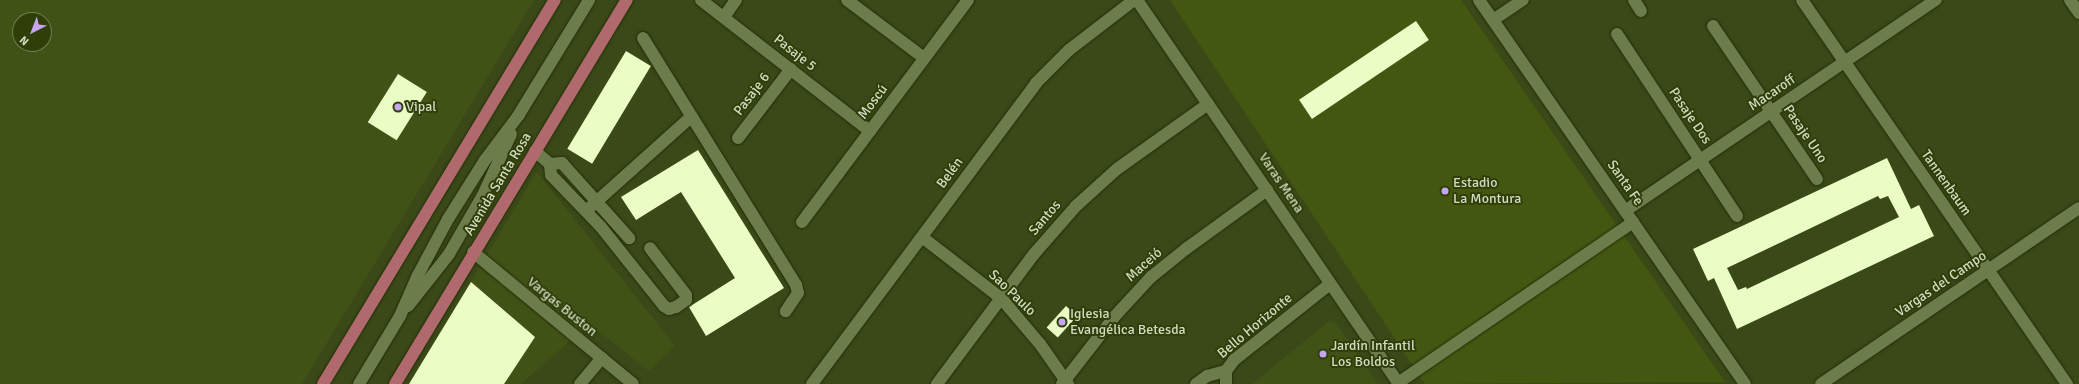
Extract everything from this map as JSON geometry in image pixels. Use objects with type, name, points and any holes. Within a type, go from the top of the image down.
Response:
[{"type":"main road","points":[[323,384],[555,0]]},
{"type":"main road","name":"Avenida Santa Rosa","points":[[395,384],[473,252],[627,0]]},
{"type":"street","points":[[359,384],[400,316],[424,262],[448,219],[485,160],[518,116],[589,0]]},
{"type":"street","name":"Pasaje 5","points":[[701,0],[870,131]]},
{"type":"street","points":[[724,17],[736,0]]},
{"type":"street","points":[[847,0],[924,58]]},
{"type":"street","name":"Moscú","points":[[802,222],[968,0]]},
{"type":"street","name":"Varas Mena","points":[[1136,0],[1268,190],[1398,384]]},
{"type":"street","name":"Belén","points":[[812,384],[1036,83],[1069,50],[1136,0]]},
{"type":"street","name":"Santa Fe","points":[[1480,0],[1745,384]]},
{"type":"street","points":[[1493,20],[1523,0]]},
{"type":"street","points":[[1634,0],[1641,11]]},
{"type":"street","name":"Tannenbaum","points":[[1802,0],[2067,384]]},
{"type":"street","name":"Macaroff","points":[[1625,211],[1936,0]]},
{"type":"street","points":[[2070,0],[2079,13]]},
{"type":"street","name":"Pasaje Uno","points":[[1713,26],[1817,179]]},
{"type":"street","name":"Pasaje Dos","points":[[1617,34],[1702,159],[1737,216]]},
{"type":"street","points":[[643,38],[796,285],[798,293],[786,311]]},
{"type":"street","name":"Pasaje 6","points":[[738,138],[790,69]]},
{"type":"street","name":"Santos","points":[[937,384],[1055,229],[1096,187],[1208,104]]},
{"type":"street","points":[[400,316],[441,264],[484,195],[518,116]]},
{"type":"street","points":[[586,211],[597,199],[692,116]]},
{"type":"street","points":[[535,151],[550,164],[551,175],[586,211],[664,306],[669,309],[676,307],[686,300],[686,295],[650,248]]},
{"type":"street","points":[[550,164],[562,163],[597,199],[629,238]]},
{"type":"street","name":"Maceió","points":[[1065,383],[1115,316],[1151,277],[1268,190]]},
{"type":"street","name":"Vargas del Campo","points":[[1821,384],[2079,208]]},
{"type":"street","points":[[1398,384],[1633,222]]},
{"type":"street","name":"Sao Paulo","points":[[922,237],[1001,298],[1040,344],[1065,383]]},
{"type":"street","name":"Vargas Buston","points":[[473,252],[633,384]]},
{"type":"street","name":"Bello Horizonte","points":[[1196,384],[1207,376],[1226,371],[1234,360],[1330,284]]},
{"type":"street","points":[[580,384],[602,358]]},
{"type":"street","points":[[1226,371],[1226,384]]},
{"type":"shaded area","points":[[0,0],[534,0],[302,384],[0,384]]},
{"type":"shaded area","name":"Estadio La Montura","points":[[1170,0],[1461,0],[1725,382],[1425,384]]},
{"type":"shaded area","points":[[537,172],[675,346],[649,371],[589,324],[521,384],[409,384]]},
{"type":"shaded area","name":"Jardín Infantil Los Boldos","points":[[1329,321],[1336,323],[1378,384],[1252,384]]},
{"type":"building","points":[[1416,21],[1429,40],[1312,119],[1299,100]]},
{"type":"building","points":[[626,51],[651,66],[592,164],[567,149]]},
{"type":"building","name":"Vipal","points":[[398,74],[427,92],[397,140],[368,122]]},
{"type":"building","points":[[698,150],[784,288],[706,336],[689,307],[735,278],[681,192],[636,220],[621,197]]},
{"type":"building","points":[[1887,158],[1911,209],[1919,205],[1934,236],[1737,329],[1714,278],[1708,281],[1693,249]],"holes":[[[1878,196],[1880,199],[1888,196],[1899,217],[1747,289],[1746,287],[1738,290],[1727,268]]]},
{"type":"building","points":[[471,282],[535,337],[504,384],[409,384]]},
{"type":"building","name":"Iglesia Evangélica Betesda","points":[[1066,306],[1077,316],[1058,338],[1047,328]]},
{"type":"place","name":"Vipal","points":[[398,107]]},
{"type":"place","name":"Estadio La Montura","points":[[1445,191]]},
{"type":"place","name":"Iglesia Evangélica Betesda","points":[[1062,322]]},
{"type":"place","name":"Jardín Infantil Los Boldos","points":[[1323,354]]}]
